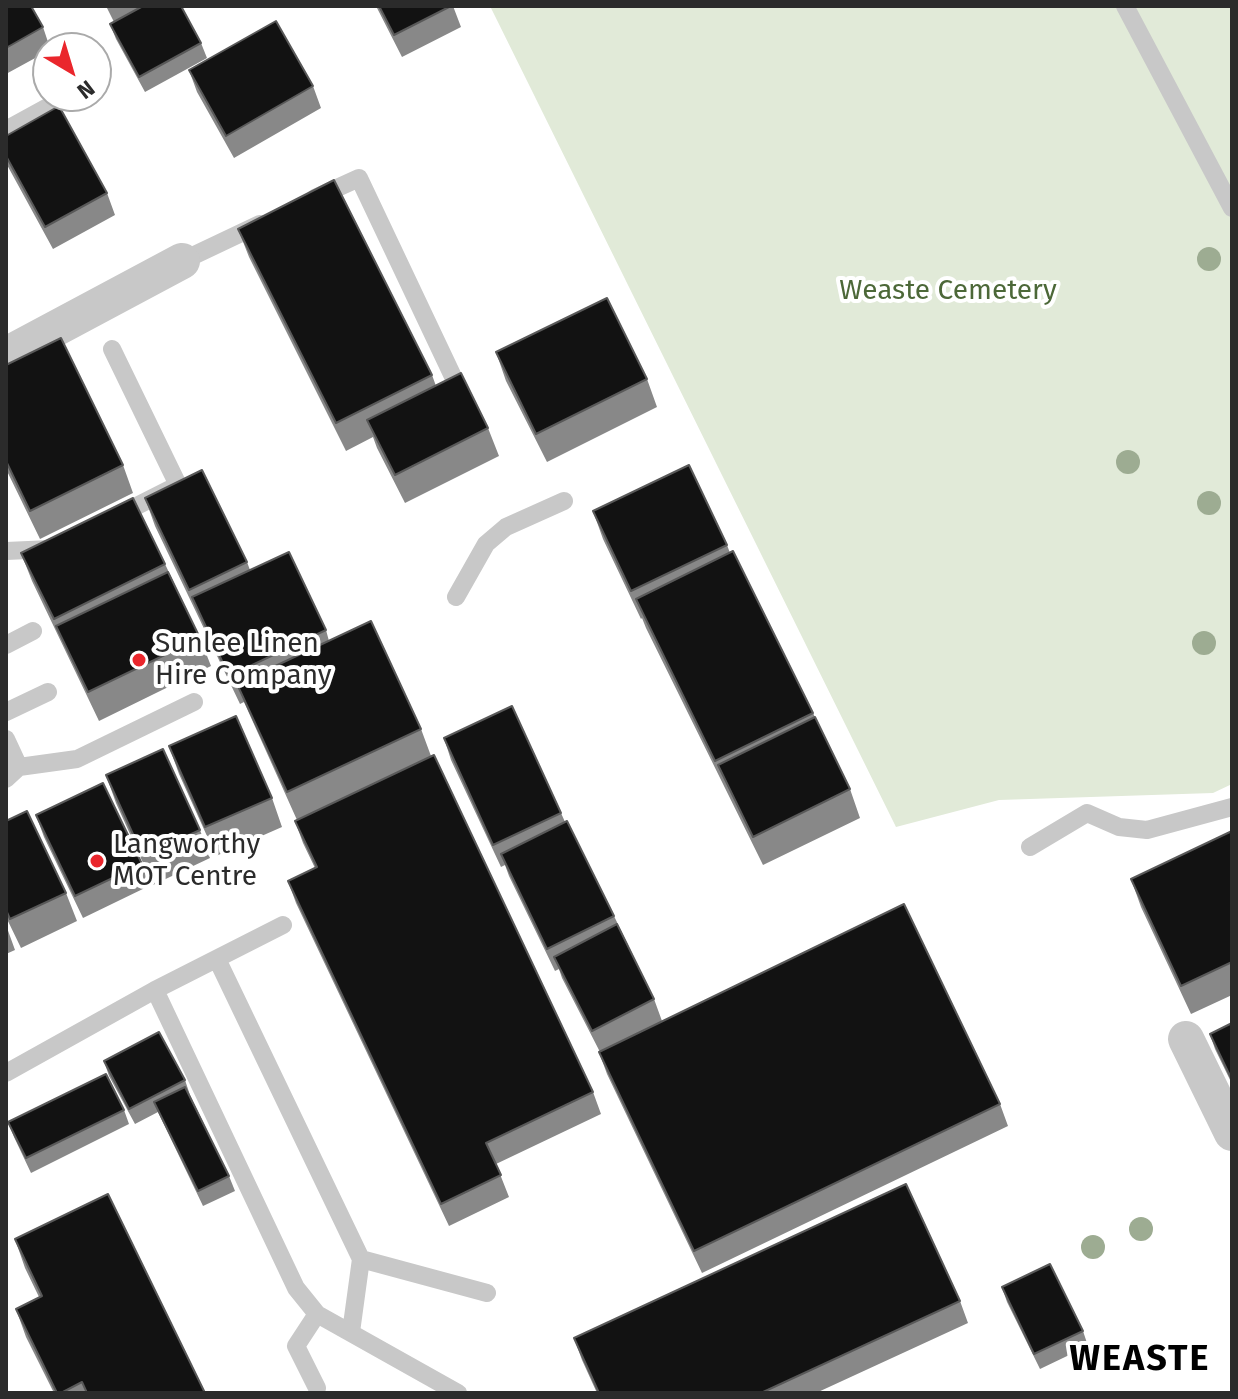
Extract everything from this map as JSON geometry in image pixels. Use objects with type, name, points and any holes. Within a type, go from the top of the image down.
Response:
[{"type":"street","points":[[6,355],[182,261]]},
{"type":"street","points":[[1186,1039],[1232,1133]]},
{"type":"lane","points":[[1125,6],[1232,208]]},
{"type":"lane","points":[[6,130],[39,112]]},
{"type":"lane","points":[[304,203],[359,178],[457,385]]},
{"type":"lane","points":[[182,261],[277,216]]},
{"type":"lane","points":[[93,527],[178,485],[112,349]]},
{"type":"lane","points":[[456,597],[486,544],[506,527],[564,501]]},
{"type":"lane","points":[[6,551],[51,549],[65,542]]},
{"type":"lane","points":[[6,645],[33,631]]},
{"type":"lane","points":[[6,712],[48,692]]},
{"type":"lane","points":[[6,739],[13,773],[77,759],[194,702]]},
{"type":"lane","points":[[1030,847],[1087,813],[1119,827],[1147,830],[1232,807]]},
{"type":"lane","points":[[6,1073],[155,990],[283,925]]},
{"type":"lane","points":[[217,959],[361,1259],[351,1332]]},
{"type":"lane","points":[[155,990],[296,1288],[317,1314],[458,1393]]},
{"type":"lane","points":[[361,1259],[487,1293]]},
{"type":"lane","points":[[317,1314],[296,1346],[317,1388]]},
{"type":"green space","name":"Weaste Cemetery","points":[[490,6],[1232,6],[1232,784],[1213,793],[999,800],[896,827]]},
{"type":"building","points":[[6,6],[31,6],[43,27],[6,48]]},
{"type":"building","points":[[143,6],[181,6],[201,43],[139,77],[110,24]]},
{"type":"building","points":[[379,6],[451,6],[394,35]]},
{"type":"building","points":[[276,21],[313,86],[226,136],[189,70]]},
{"type":"building","points":[[48,112],[62,112],[107,193],[45,227],[6,156],[6,136]]},
{"type":"building","points":[[334,180],[432,375],[336,423],[238,229]]},
{"type":"building","points":[[607,298],[647,379],[536,434],[496,352]]},
{"type":"building","points":[[61,338],[123,465],[30,511],[6,461],[6,365]]},
{"type":"building","points":[[461,373],[488,428],[395,475],[367,420]]},
{"type":"building","points":[[689,465],[727,545],[631,591],[593,511]]},
{"type":"building","points":[[202,470],[247,562],[189,590],[145,498]]},
{"type":"building","points":[[133,498],[165,564],[54,619],[21,553]]},
{"type":"building","points":[[733,551],[813,713],[715,761],[636,599]]},
{"type":"building","points":[[289,552],[326,630],[229,676],[192,597]]},
{"type":"building","points":[[168,572],[200,638],[88,692],[56,626]]},
{"type":"building","points":[[371,621],[421,729],[287,792],[237,684]]},
{"type":"building","points":[[512,706],[561,813],[493,845],[444,738]]},
{"type":"building","points":[[236,716],[272,798],[205,827],[169,746]]},
{"type":"building","points":[[815,717],[850,789],[753,837],[718,765]]},
{"type":"building","points":[[163,749],[200,830],[143,856],[106,775]]},
{"type":"building","points":[[434,755],[593,1092],[486,1143],[501,1175],[441,1204],[288,881],[317,867],[295,821]]},
{"type":"building","name":"Langworthy MOT Centre","points":[[103,783],[142,864],[75,896],[36,815]]},
{"type":"building","points":[[27,811],[66,893],[10,919],[6,910],[6,821]]},
{"type":"building","points":[[567,821],[614,916],[547,949],[501,854]]},
{"type":"building","points":[[1232,831],[1232,962],[1181,986],[1131,879]]},
{"type":"building","points":[[904,904],[1000,1104],[694,1251],[599,1052]]},
{"type":"building","points":[[617,924],[654,999],[592,1031],[554,957]]},
{"type":"building","points":[[1232,1023],[1232,1080],[1210,1034]]},
{"type":"building","points":[[159,1032],[185,1080],[129,1109],[104,1061]]},
{"type":"building","points":[[106,1074],[124,1110],[26,1158],[8,1122]]},
{"type":"building","points":[[185,1087],[229,1176],[198,1191],[154,1102]]},
{"type":"building","points":[[906,1184],[960,1301],[761,1393],[599,1393],[574,1338]]},
{"type":"building","points":[[108,1194],[205,1393],[87,1393],[82,1382],[57,1393],[16,1309],[42,1296],[15,1239]]},
{"type":"building","points":[[1050,1264],[1083,1331],[1034,1354],[1002,1287]]},
{"type":"place","name":"Sunlee Linen Hire Company","points":[[139,660]]},
{"type":"place","name":"Langworthy MOT Centre","points":[[97,861]]},
{"type":"district","name":"WEASTE","points":[[1140,1360]]}]
